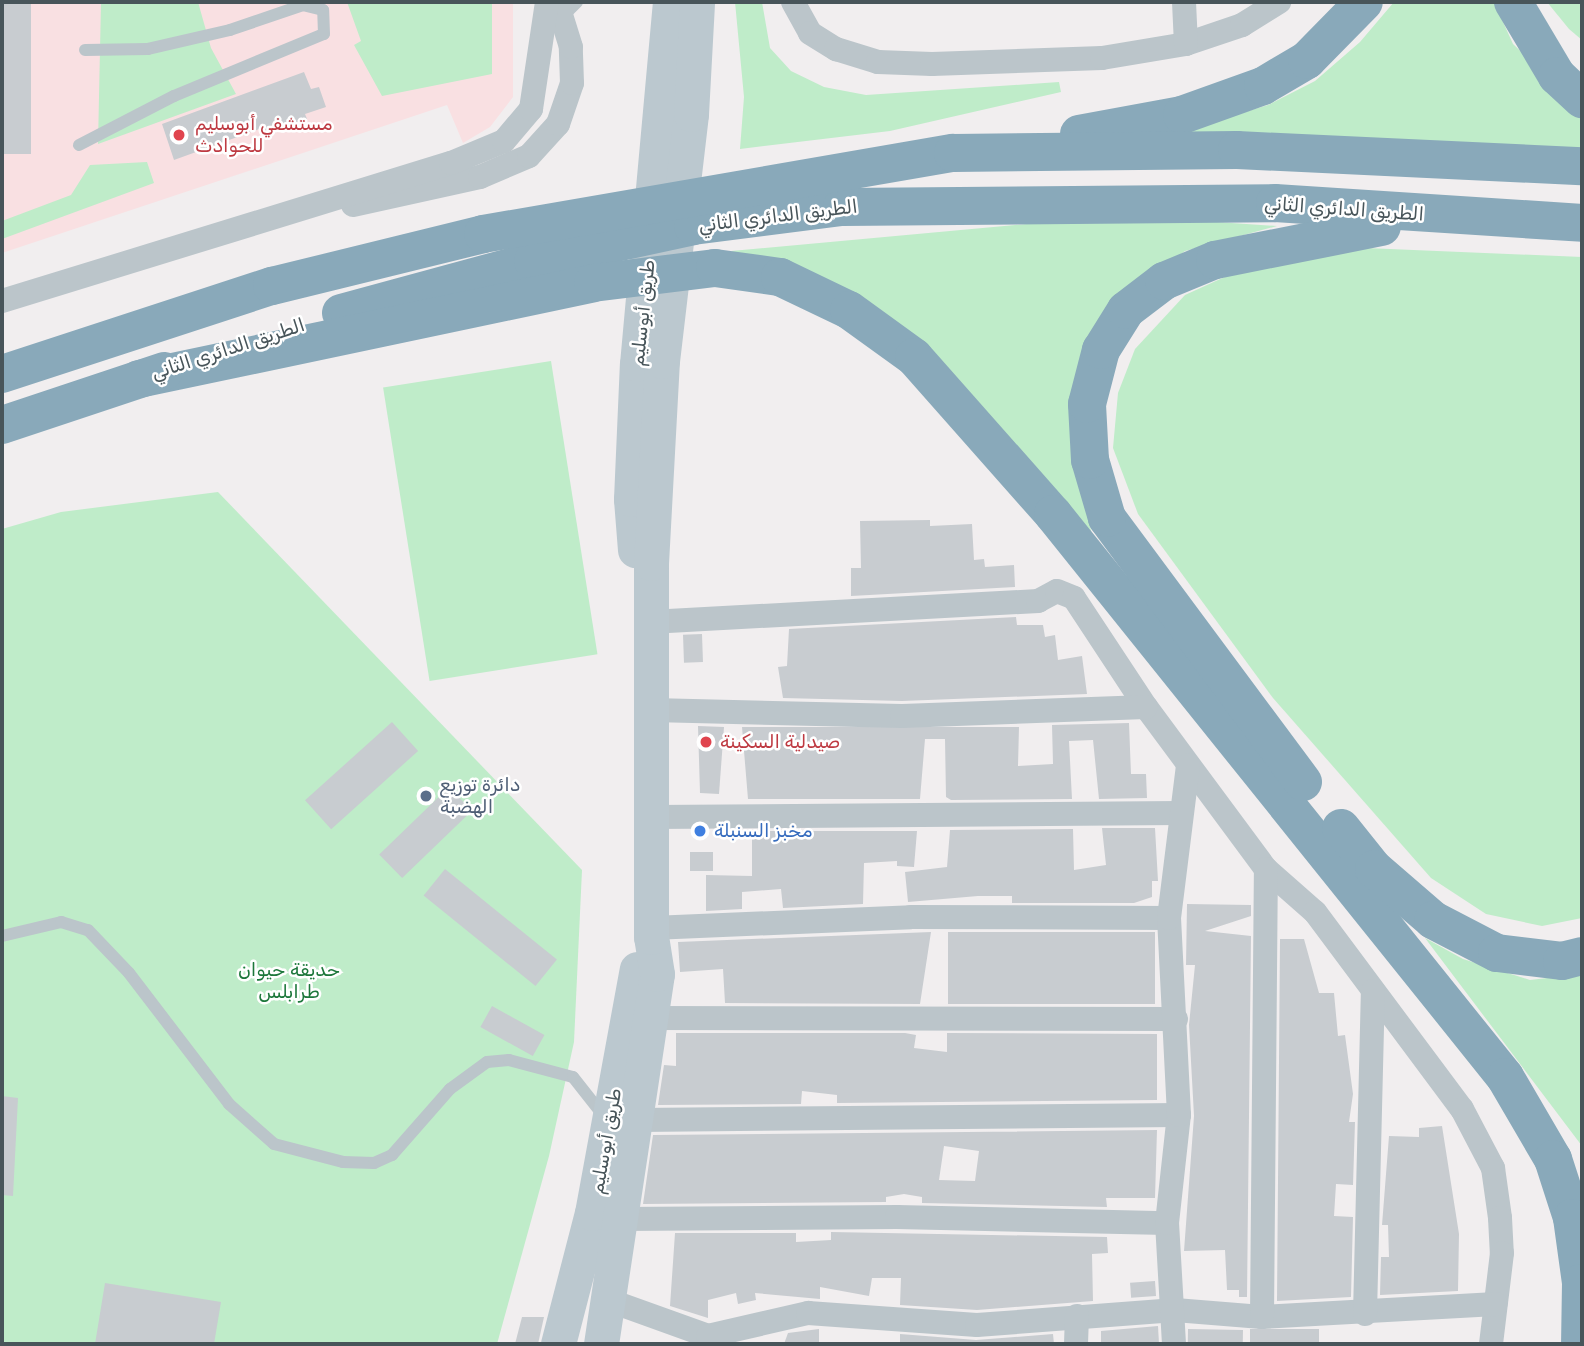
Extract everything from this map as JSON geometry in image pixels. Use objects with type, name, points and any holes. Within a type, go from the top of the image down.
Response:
[{"type":"highway","points":[[953,153],[1140,123],[1218,104],[1307,60],[1364,2]]},
{"type":"highway","points":[[1513,2],[1557,76],[1582,99]]},
{"type":"highway","name":"الطريق الدائري الثاني","points":[[2,374],[272,286],[483,234],[953,153],[1237,150],[1582,166]]},
{"type":"highway","name":"الطريق الدائري الثاني","points":[[2,425],[314,321],[533,261],[765,214],[1100,201],[1275,203],[1582,223]]},
{"type":"highway","points":[[1459,216],[1282,243],[1215,260],[1164,281],[1126,310],[1101,350],[1087,404],[1090,460],[1107,518],[1141,570],[1374,869],[1433,920],[1497,953],[1562,961],[1582,956]]},
{"type":"highway","points":[[139,379],[593,283],[715,268],[779,277],[849,310],[914,358],[1053,514],[1506,1077],[1553,1159],[1572,1218],[1581,1283],[1580,1344]]},
{"type":"main road","name":"طريق أبوسليم","points":[[670,2],[677,116]]},
{"type":"main road","name":"طريق أبوسليم","points":[[558,1344],[653,1018],[657,974],[651,932],[653,817],[650,362],[677,116],[696,2]]},
{"type":"main road","name":"طريق أبوسليم","points":[[601,1344],[621,1219],[623,1122],[637,967],[651,932]]},
{"type":"street","points":[[793,2],[810,33],[836,49],[878,62],[1102,58],[1186,44],[1271,5]]},
{"type":"street","points":[[1184,2],[1186,44]]},
{"type":"street","points":[[2,301],[256,222],[390,199],[480,177],[529,156],[558,124],[572,83],[574,67],[561,6]]},
{"type":"street","points":[[650,622],[1038,601],[1057,591],[1081,605],[1146,707],[1266,869],[1315,912],[1462,1109],[1493,1168],[1502,1253],[1492,1344]]},
{"type":"street","points":[[652,710],[902,716],[1146,707]]},
{"type":"street","points":[[1174,1344],[1175,1310],[1167,1223],[1179,1115],[1170,918],[1180,813],[1188,765]]},
{"type":"street","points":[[653,817],[1180,813]]},
{"type":"street","points":[[1262,1317],[1266,869]]},
{"type":"street","points":[[651,932],[911,916],[1170,918]]},
{"type":"street","points":[[1365,1314],[1373,991]]},
{"type":"street","points":[[653,1018],[1176,1019]]},
{"type":"street","points":[[623,1122],[1179,1115]]},
{"type":"street","points":[[621,1219],[897,1217],[1167,1223]]},
{"type":"street","points":[[608,1300],[718,1340],[808,1313],[976,1325],[1175,1310],[1262,1317],[1365,1314],[1496,1304]]},
{"type":"street","points":[[1076,1344],[1077,1316]]},
{"type":"lane","points":[[79,145],[174,96],[324,34],[323,10],[303,5],[230,30],[148,49],[85,50]]},
{"type":"lane","points":[[2,936],[61,922],[88,930],[129,973],[229,1104],[274,1144],[343,1162],[374,1163],[392,1155],[469,1074],[487,1062],[509,1060],[573,1077],[623,1122]]},
{"type":"shaded area","name":"مستشفي أبوسليم للحوادث","points":[[2,2],[513,2],[513,97],[490,127],[463,143],[447,105],[2,253]]},
{"type":"green space","points":[[101,2],[198,2],[211,48],[236,94],[98,144]]},
{"type":"green space","points":[[347,2],[492,2],[492,74],[382,96],[354,45],[361,41]]},
{"type":"green space","points":[[735,2],[762,2],[770,48],[791,71],[824,87],[866,95],[1059,82],[1061,92],[890,131],[740,149],[744,97]]},
{"type":"green space","points":[[1394,2],[1494,2],[1513,44],[1582,109],[1582,148],[1166,136],[1268,105],[1315,81],[1360,42]]},
{"type":"green space","points":[[1547,2],[1582,2],[1582,40],[1569,29]]},
{"type":"green space","points":[[147,162],[154,183],[2,239],[2,221],[71,195],[90,165]]},
{"type":"green space","points":[[1187,220],[1277,226],[1185,251],[1119,300],[1081,482],[1094,545],[924,354],[731,251],[1027,224]]},
{"type":"green space","points":[[1295,245],[1582,257],[1582,918],[1542,926],[1486,914],[1431,878],[1273,698],[1138,514],[1113,448],[1118,393],[1135,349],[1185,295]]},
{"type":"green space","points":[[551,361],[597,654],[430,681],[383,388]]},
{"type":"green space","name":"حديقة حيوان طرابلس","points":[[218,492],[582,870],[574,1042],[549,1156],[497,1344],[2,1344],[2,529],[61,512]]},
{"type":"green space","points":[[1425,938],[1463,959],[1530,980],[1582,974],[1582,1146]]},
{"type":"building","points":[[2,2],[31,2],[31,154],[2,154]]},
{"type":"building","points":[[304,72],[311,89],[319,87],[326,107],[305,114],[307,119],[263,134],[262,128],[174,160],[162,124]]},
{"type":"building","points":[[930,520],[930,526],[972,524],[974,560],[984,559],[985,567],[1014,565],[1015,587],[851,596],[851,568],[861,568],[860,521]]},
{"type":"building","points":[[1016,617],[1017,625],[1043,625],[1045,637],[1055,635],[1058,660],[1082,656],[1087,694],[902,701],[783,698],[778,667],[787,666],[789,629]]},
{"type":"building","points":[[702,634],[703,662],[684,663],[683,635]]},
{"type":"building","points":[[392,722],[418,751],[331,829],[305,800]]},
{"type":"building","points":[[1129,723],[1131,774],[1146,774],[1147,798],[1099,799],[1093,740],[1069,741],[1072,799],[951,800],[946,797],[945,739],[925,739],[920,799],[748,799],[742,727],[1019,727],[1018,766],[1053,764],[1052,725]]},
{"type":"building","points":[[698,726],[724,727],[719,794],[700,793]]},
{"type":"building","points":[[449,787],[472,811],[402,878],[379,854]]},
{"type":"building","points":[[1102,828],[1155,828],[1158,881],[1152,881],[1152,897],[1134,903],[1012,903],[1012,896],[908,902],[905,872],[947,867],[950,830],[1073,829],[1074,870],[1106,865]]},
{"type":"building","points":[[752,831],[917,831],[914,867],[897,866],[897,861],[864,863],[863,904],[783,908],[781,889],[742,892],[742,909],[706,911],[706,875],[752,876]]},
{"type":"building","points":[[690,852],[713,852],[713,871],[690,871]]},
{"type":"building","points":[[445,869],[557,960],[536,986],[424,895]]},
{"type":"building","points":[[1187,904],[1251,905],[1251,916],[1205,931],[1251,936],[1247,1297],[1239,1297],[1239,1290],[1227,1290],[1225,1250],[1184,1251],[1194,1116],[1189,1025],[1195,965],[1186,965]]},
{"type":"building","points":[[931,932],[920,1004],[725,1003],[723,969],[680,972],[678,942]]},
{"type":"building","points":[[948,932],[1155,932],[1155,1004],[948,1004]]},
{"type":"building","points":[[1280,939],[1304,939],[1319,993],[1334,993],[1338,1036],[1345,1035],[1353,1094],[1349,1122],[1355,1122],[1353,1185],[1336,1184],[1334,1216],[1353,1217],[1351,1297],[1277,1301]]},
{"type":"building","points":[[492,1006],[544,1035],[533,1056],[480,1027]]},
{"type":"building","points":[[676,1033],[905,1033],[916,1035],[914,1048],[947,1052],[947,1033],[1157,1034],[1157,1100],[837,1103],[837,1095],[802,1091],[801,1104],[658,1105],[664,1065],[676,1066]]},
{"type":"building","points":[[2,1096],[18,1098],[13,1196],[2,1195]]},
{"type":"building","points":[[1442,1126],[1459,1234],[1458,1291],[1380,1295],[1381,1257],[1389,1257],[1388,1225],[1382,1225],[1389,1136],[1419,1137],[1419,1128]]},
{"type":"building","points":[[1157,1130],[1155,1198],[1106,1198],[1107,1207],[922,1203],[922,1197],[904,1194],[886,1197],[886,1202],[643,1204],[653,1135]],"holes":[[[944,1146],[979,1151],[975,1181],[939,1180]]]},
{"type":"building","points":[[831,1232],[1107,1237],[1108,1253],[1092,1254],[1093,1301],[977,1310],[900,1305],[901,1278],[872,1278],[869,1296],[820,1287],[820,1299],[755,1293],[756,1300],[738,1304],[736,1293],[708,1300],[708,1318],[670,1306],[675,1233],[796,1233],[796,1242],[831,1240]]},
{"type":"building","points":[[1155,1281],[1156,1296],[1131,1298],[1130,1283]]},
{"type":"building","points":[[105,1283],[221,1302],[214,1344],[95,1344]]},
{"type":"building","points":[[522,1317],[544,1317],[538,1344],[515,1344]]},
{"type":"building","points":[[1158,1326],[1159,1344],[1101,1344],[1101,1331]]},
{"type":"building","points":[[819,1329],[819,1344],[784,1344],[788,1333]]},
{"type":"building","points":[[1188,1329],[1243,1330],[1243,1344],[1188,1344]]},
{"type":"building","points":[[1250,1329],[1319,1329],[1319,1344],[1250,1344]]},
{"type":"building","points":[[900,1334],[976,1340],[1053,1334],[1054,1344],[900,1344]]},
{"type":"place","name":"مستشفي أبوسليم للحوادث","points":[[179,135]]},
{"type":"place","name":"صيدلية السكينة","points":[[706,742]]},
{"type":"place","name":"دائرة توزيع الهضبة","points":[[426,796]]},
{"type":"place","name":"مخبز السنبلة","points":[[700,831]]}]
